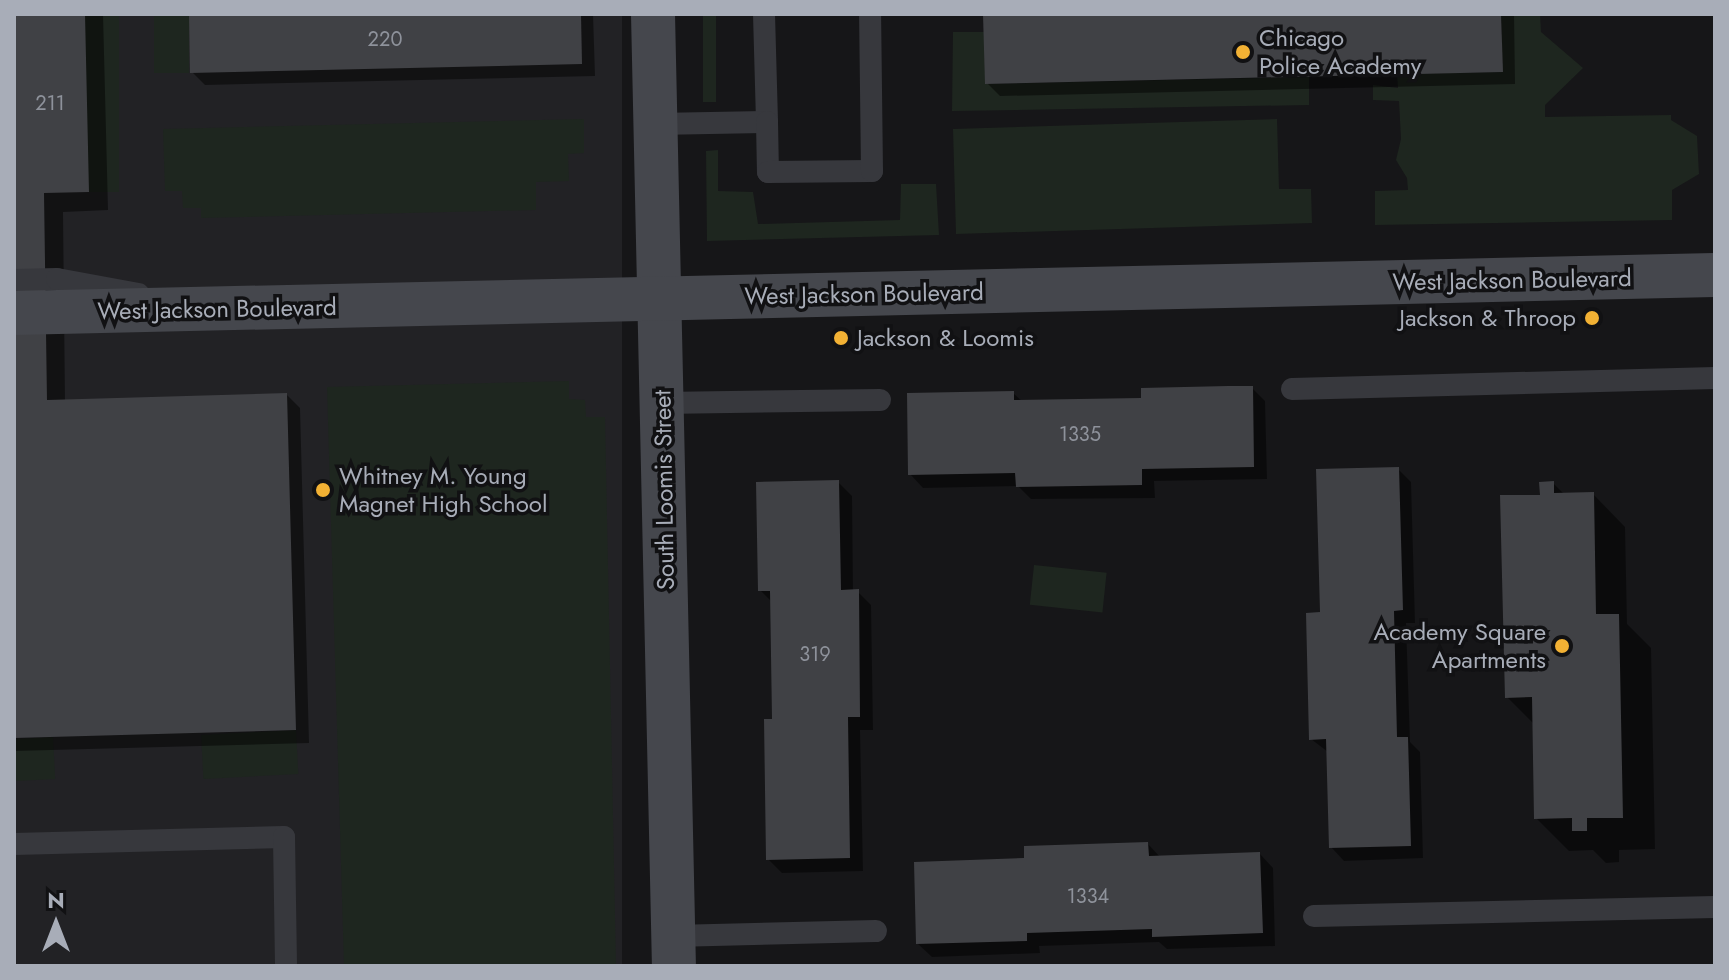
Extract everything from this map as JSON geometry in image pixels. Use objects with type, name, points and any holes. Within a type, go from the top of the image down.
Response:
[{"type":"street","name":"South Loomis Street","points":[[653,14],[673,951]]},
{"type":"street","name":"West Jackson Boulevard","points":[[14,313],[1715,275]]},
{"type":"lane","points":[[764,14],[768,172],[872,171],[870,14]]},
{"type":"lane","points":[[656,124],[767,122]]},
{"type":"lane","points":[[14,280],[57,279],[215,309]]},
{"type":"lane","points":[[1292,389],[1715,378]]},
{"type":"lane","points":[[662,403],[880,400]]},
{"type":"lane","points":[[14,844],[284,837],[286,966]]},
{"type":"lane","points":[[1314,916],[1715,907]]},
{"type":"lane","points":[[673,951],[876,931]]},
{"type":"shaded area","name":"Whitney M. Young Magnet High School","points":[[14,14],[622,14],[622,966],[14,966]]},
{"type":"shaded area","points":[[85,14],[119,14],[119,192],[85,192]]},
{"type":"shaded area","points":[[154,14],[189,14],[189,73],[154,73]]},
{"type":"shaded area","points":[[703,14],[716,14],[716,102],[703,102]]},
{"type":"shaded area","points":[[1501,14],[1540,14],[1541,32],[1583,68],[1545,105],[1545,117],[1671,115],[1671,120],[1697,136],[1699,174],[1672,190],[1672,220],[1375,225],[1375,191],[1408,190],[1407,178],[1396,160],[1401,139],[1399,101],[1373,100],[1373,85],[1398,88],[1397,74],[1502,72]]},
{"type":"shaded area","points":[[953,32],[984,32],[986,84],[1309,77],[1309,105],[952,111]]},
{"type":"shaded area","points":[[584,119],[584,153],[568,154],[569,181],[536,182],[536,210],[201,218],[201,208],[183,208],[182,191],[165,191],[163,129]]},
{"type":"shaded area","points":[[1277,119],[1279,189],[1311,189],[1312,223],[956,234],[953,129]]},
{"type":"shaded area","points":[[718,150],[718,191],[753,192],[758,224],[900,220],[901,184],[936,184],[939,235],[707,241],[706,151]]},
{"type":"shaded area","points":[[569,381],[569,399],[585,400],[586,417],[605,417],[616,966],[344,966],[327,387]]},
{"type":"shaded area","points":[[1034,565],[1107,573],[1102,612],[1030,605]]},
{"type":"shaded area","points":[[296,730],[298,774],[203,779],[201,735]]},
{"type":"shaded area","points":[[53,737],[55,779],[16,781],[14,739]]},
{"type":"building","points":[[14,14],[85,14],[89,192],[44,193],[47,400],[287,393],[296,730],[14,738]]},
{"type":"building","points":[[189,14],[581,14],[582,64],[190,73]]},
{"type":"building","name":"Chicago Police Academy","points":[[983,14],[1501,14],[1503,72],[985,84]]},
{"type":"building","points":[[1253,386],[1254,467],[1142,469],[1142,485],[1016,487],[1015,473],[908,475],[907,393],[1014,391],[1014,400],[1141,398],[1141,388]]},
{"type":"building","points":[[1399,467],[1403,610],[1394,611],[1397,737],[1408,737],[1411,846],[1329,848],[1326,739],[1309,740],[1306,613],[1320,612],[1316,469]]},
{"type":"building","points":[[839,480],[841,590],[859,589],[860,717],[848,717],[850,858],[766,860],[764,719],[772,719],[770,591],[758,591],[756,482]]},
{"type":"building","name":"Academy Square Apartments","points":[[1554,481],[1554,493],[1594,492],[1596,614],[1619,614],[1623,818],[1587,818],[1587,831],[1572,831],[1572,818],[1534,819],[1532,697],[1505,698],[1500,495],[1540,495],[1539,482]]},
{"type":"building","points":[[1148,842],[1149,856],[1260,852],[1263,933],[1152,937],[1152,929],[1027,933],[1027,941],[916,944],[914,862],[1024,858],[1024,846]]},
{"type":"place","name":"Chicago Police Academy","points":[[1243,52]]},
{"type":"place","name":"Jackson & Throop","points":[[1592,318]]},
{"type":"place","name":"Jackson & Loomis","points":[[841,338]]},
{"type":"place","name":"Whitney M. Young Magnet High School","points":[[323,490]]},
{"type":"place","name":"Academy Square Apartments","points":[[1562,646]]}]
